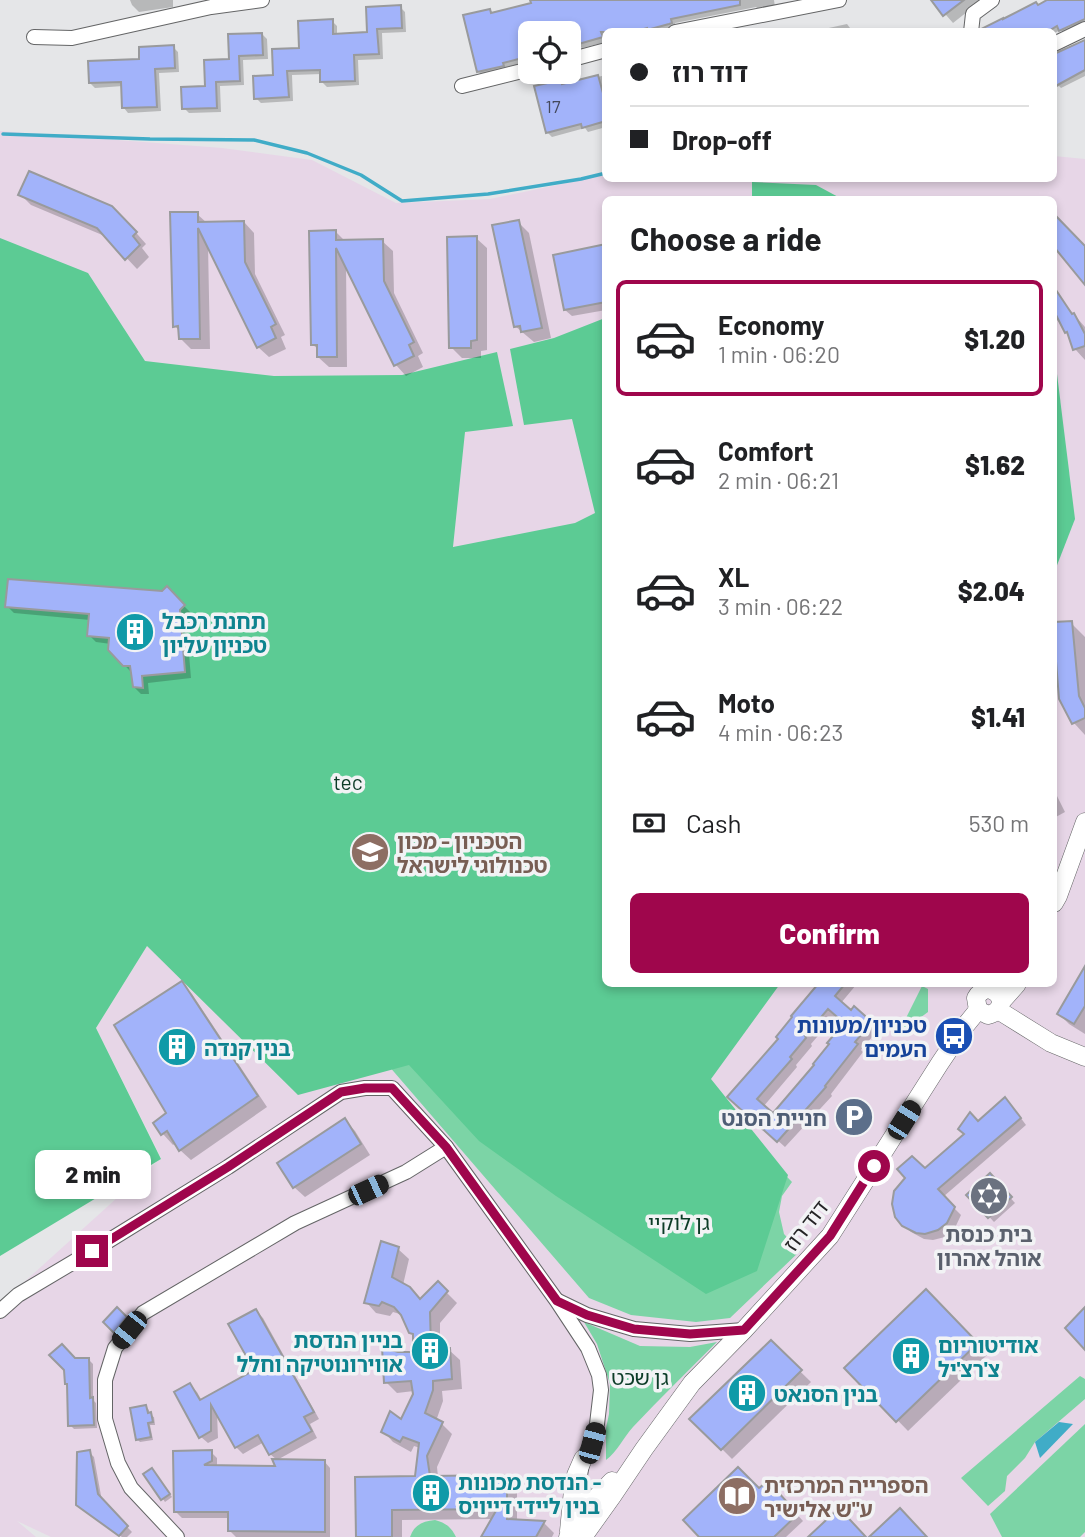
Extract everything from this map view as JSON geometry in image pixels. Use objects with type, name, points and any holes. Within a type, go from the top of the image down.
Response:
[{"type":"street","points":[[34,37],[72,38],[211,7],[262,0]]},
{"type":"street","points":[[696,28],[839,0]]},
{"type":"street","points":[[971,28],[973,14],[992,0]]},
{"type":"street","points":[[1057,43],[1085,29]]},
{"type":"street","points":[[581,57],[602,51]]},
{"type":"street","points":[[462,86],[518,72]]},
{"type":"street","points":[[1057,897],[1085,822]]},
{"type":"street","points":[[1012,987],[995,996],[1051,1043],[1085,1057]]},
{"type":"street","name":"דוד רוז","points":[[573,1537],[644,1449],[692,1383],[830,1236],[940,1063],[978,1010],[975,1002],[978,995],[995,996]]},
{"type":"street","points":[[0,1311],[18,1295],[228,1167],[341,1092],[365,1088],[392,1088],[446,1147],[557,1301],[588,1348],[600,1375],[597,1424],[592,1443],[576,1475],[573,1490],[573,1537]]},
{"type":"street","points":[[177,1537],[131,1488],[118,1463],[105,1419],[105,1380],[115,1348],[144,1313],[155,1306],[295,1223],[406,1172],[446,1147]]},
{"type":"street","points":[[557,1301],[587,1315],[634,1329],[690,1334],[744,1330]]},
{"type":"street","points":[[583,1459],[580,1475],[582,1489],[584,1495],[596,1507]]},
{"type":"shaded area","name":"הטכניון - מכון טכנולוגי לישראל","points":[[0,131],[222,148],[312,160],[396,203],[490,199],[602,176],[602,182],[1057,182],[1057,156],[1085,159],[1085,1537],[51,1537],[17,1521],[36,1537],[0,1537],[0,1304],[161,1158],[96,1028],[147,946],[0,681]]},
{"type":"green space","points":[[752,182],[816,185],[836,196],[752,196]]},
{"type":"green space","name":"tec","points":[[0,238],[88,273],[145,361],[274,376],[402,375],[497,352],[513,426],[465,432],[453,547],[575,523],[595,513],[572,419],[524,425],[510,349],[554,338],[602,319],[602,987],[778,987],[711,1079],[788,1175],[757,1271],[706,1294],[556,1196],[479,1141],[409,1065],[298,1095],[147,946],[96,1028],[161,1159],[0,1256]]},
{"type":"green space","points":[[1057,374],[1075,519],[1057,565]]},
{"type":"green space","points":[[922,987],[928,989],[928,1012],[898,1034]]},
{"type":"green space","name":"גן לוקיי","points":[[382,1058],[702,1090],[792,1182],[782,1196],[779,1212],[784,1234],[800,1251],[730,1318],[696,1322],[631,1315],[589,1298]]},
{"type":"green space","name":"גן שכט","points":[[584,1322],[640,1346],[690,1347],[717,1342],[633,1427],[606,1460],[610,1384],[597,1344]]},
{"type":"green space","points":[[1080,1376],[1085,1379],[1085,1399],[1035,1442],[1025,1458],[1007,1476],[1005,1491],[988,1506],[961,1478]]},
{"type":"green space","points":[[1085,1424],[1085,1532],[1080,1537],[1002,1537],[990,1514]]},
{"type":"green space","points":[[435,1520],[448,1526],[456,1537],[410,1537],[420,1524]]},
{"type":"water","points":[[1059,1422],[1073,1424],[1040,1458],[1035,1442]]},
{"type":"building","points":[[530,0],[740,0],[740,5],[671,19],[672,23],[654,28],[602,28],[602,37],[581,43],[581,21],[518,21],[518,59],[503,63],[504,66],[477,72],[463,15],[490,9],[491,13],[531,3]]},
{"type":"building","points":[[931,0],[964,0],[943,16]]},
{"type":"building","points":[[1047,0],[1085,0],[1085,19],[1059,31],[1057,26],[983,28],[1036,2],[1038,5]]},
{"type":"building","points":[[401,5],[402,28],[377,29],[379,54],[354,55],[355,81],[320,82],[320,70],[287,71],[289,97],[254,99],[253,76],[273,75],[272,49],[299,48],[298,21],[333,19],[333,34],[367,32],[366,7]]},
{"type":"building","points":[[262,33],[263,55],[239,56],[240,81],[216,82],[217,108],[182,109],[181,87],[205,86],[204,60],[229,59],[228,34]]},
{"type":"building","points":[[1085,40],[1085,70],[1057,85],[1057,53]]},
{"type":"building","points":[[174,45],[175,68],[155,69],[157,107],[122,108],[121,82],[89,83],[88,61],[139,59],[139,47]]},
{"type":"building","points":[[598,75],[602,90],[602,122],[582,128],[581,124],[546,133],[534,86],[581,84],[581,79]]},
{"type":"building","points":[[29,171],[112,206],[137,232],[133,236],[140,245],[125,260],[97,228],[18,195]]},
{"type":"building","points":[[170,212],[198,212],[198,222],[244,221],[245,262],[276,324],[271,327],[276,338],[257,348],[198,228],[200,339],[179,339],[178,326],[173,327]]},
{"type":"building","points":[[1057,217],[1085,246],[1085,285],[1057,251]]},
{"type":"building","points":[[519,220],[542,328],[521,332],[520,326],[514,327],[492,225]]},
{"type":"building","points":[[336,230],[336,240],[383,239],[384,281],[414,342],[409,345],[414,356],[394,366],[336,248],[337,357],[317,357],[317,345],[311,345],[309,231]]},
{"type":"building","points":[[477,236],[477,340],[471,341],[471,348],[449,348],[447,237]]},
{"type":"building","points":[[602,245],[602,303],[564,310],[553,255]]},
{"type":"building","points":[[1057,292],[1072,314],[1074,313],[1085,334],[1085,346],[1073,350],[1067,332],[1065,333],[1057,317]]},
{"type":"building","name":"תחנת רכבל טכניון עליון","points":[[8,579],[162,591],[167,586],[185,605],[180,610],[185,672],[142,676],[143,688],[133,687],[130,666],[123,666],[108,650],[109,638],[87,636],[89,614],[5,607]]},
{"type":"building","points":[[1072,621],[1079,696],[1085,708],[1085,718],[1072,724],[1059,699],[1057,622]]},
{"type":"building","points":[[1085,966],[1085,1006],[1074,1024],[1057,1014]]},
{"type":"building","name":"בנין קנדה","points":[[182,981],[258,1096],[179,1151],[167,1131],[161,1135],[153,1123],[166,1113],[114,1025]]},
{"type":"building","points":[[815,987],[842,987],[835,996],[851,1010],[854,1006],[872,1022],[855,1042],[858,1044],[826,1087],[777,1142],[727,1097],[778,1039],[776,1037]],"holes":[[[828,1009],[844,1023],[827,1043],[829,1044],[814,1065],[773,1113],[757,1099],[792,1059],[790,1057],[805,1036]]]},
{"type":"building","points":[[1005,1097],[1021,1118],[938,1189],[955,1207],[947,1223],[938,1230],[925,1234],[902,1226],[895,1217],[892,1204],[894,1191],[905,1178],[897,1169],[912,1156],[925,1168],[964,1134],[958,1129],[970,1112],[978,1121]]},
{"type":"building","points":[[345,1118],[361,1144],[293,1188],[277,1163]]},
{"type":"building","name":"בית כנסת אוהל אהרון","points":[[990,1173],[1012,1197],[988,1218],[966,1195]]},
{"type":"building","points":[[381,1241],[399,1247],[392,1277],[410,1287],[420,1299],[438,1281],[448,1291],[430,1312],[431,1349],[450,1348],[452,1379],[433,1381],[433,1390],[425,1413],[443,1422],[427,1456],[430,1476],[507,1475],[507,1519],[545,1521],[536,1537],[481,1537],[497,1509],[392,1510],[392,1537],[356,1537],[355,1477],[415,1476],[419,1443],[403,1437],[400,1442],[381,1432],[390,1411],[401,1419],[413,1394],[411,1381],[384,1383],[382,1347],[398,1352],[413,1352],[413,1334],[409,1333],[394,1307],[382,1302],[379,1306],[364,1303]]},
{"type":"building","name":"אודיטוריום צ'רצ'יל","points":[[926,1289],[978,1343],[896,1422],[844,1368]]},
{"type":"building","points":[[117,1307],[127,1317],[114,1333],[103,1322]]},
{"type":"building","points":[[1085,1307],[1085,1350],[1065,1328]]},
{"type":"building","points":[[256,1309],[314,1412],[304,1417],[312,1431],[269,1455],[258,1435],[235,1448],[211,1405],[211,1431],[199,1438],[174,1392],[190,1383],[200,1400],[254,1370],[228,1324]]},
{"type":"building","name":"בנין הסנאט","points":[[771,1340],[802,1370],[721,1450],[689,1419]]},
{"type":"building","points":[[62,1344],[75,1358],[89,1358],[94,1425],[68,1426],[64,1370],[49,1355]]},
{"type":"building","points":[[146,1405],[153,1422],[148,1423],[151,1437],[136,1440],[130,1408]]},
{"type":"building","points":[[90,1450],[98,1494],[128,1526],[119,1536],[76,1505],[77,1452]]},
{"type":"building","points":[[212,1450],[212,1461],[204,1465],[275,1466],[272,1459],[325,1460],[325,1532],[228,1531],[228,1512],[174,1512],[173,1451]]},
{"type":"building","name":"הספרייה המרכזית ע\"ש אלישיר","points":[[738,1467],[759,1488],[768,1481],[798,1514],[774,1537],[699,1537],[683,1520]]},
{"type":"building","points":[[152,1468],[170,1494],[161,1500],[143,1474]]},
{"type":"building","points":[[839,1508],[866,1537],[808,1537],[823,1523]]},
{"type":"building","points":[[900,1508],[927,1537],[869,1537]]},
{"type":"waterway","points":[[3,134],[254,140],[307,153],[361,175],[402,201],[488,194],[602,174]]},
{"type":"place","name":"תחנת רכבל טכניון עליון","points":[[135,632]]},
{"type":"place","name":"הטכניון - מכון טכנולוגי לישראל","points":[[370,852]]},
{"type":"place","name":"טכניון/מעונות העמים","points":[[954,1036]]},
{"type":"place","name":"בנין קנדה","points":[[177,1047]]},
{"type":"place","name":"חניית הסנט","points":[[854,1117]]},
{"type":"place","name":"בית כנסת אוהל אהרון","points":[[989,1196]]},
{"type":"place","name":"בניין הנדסת אווירונוטיקה וחלל","points":[[430,1351]]},
{"type":"place","name":"אודיטוריום צ'רצ'יל","points":[[911,1356]]},
{"type":"place","name":"בנין הסנאט","points":[[747,1393]]},
{"type":"place","name":"הנדסת מכונות - בנין ליידי דייויס","points":[[431,1493]]},
{"type":"place","name":"הספרייה המרכזית ע\"ש אלישיר","points":[[737,1496]]},
{"type":"route","points":[[92,1251],[228,1167],[341,1092],[365,1088],[392,1088],[446,1147],[557,1301],[587,1315],[634,1329],[690,1334],[744,1330],[830,1236],[874,1166]]}]
